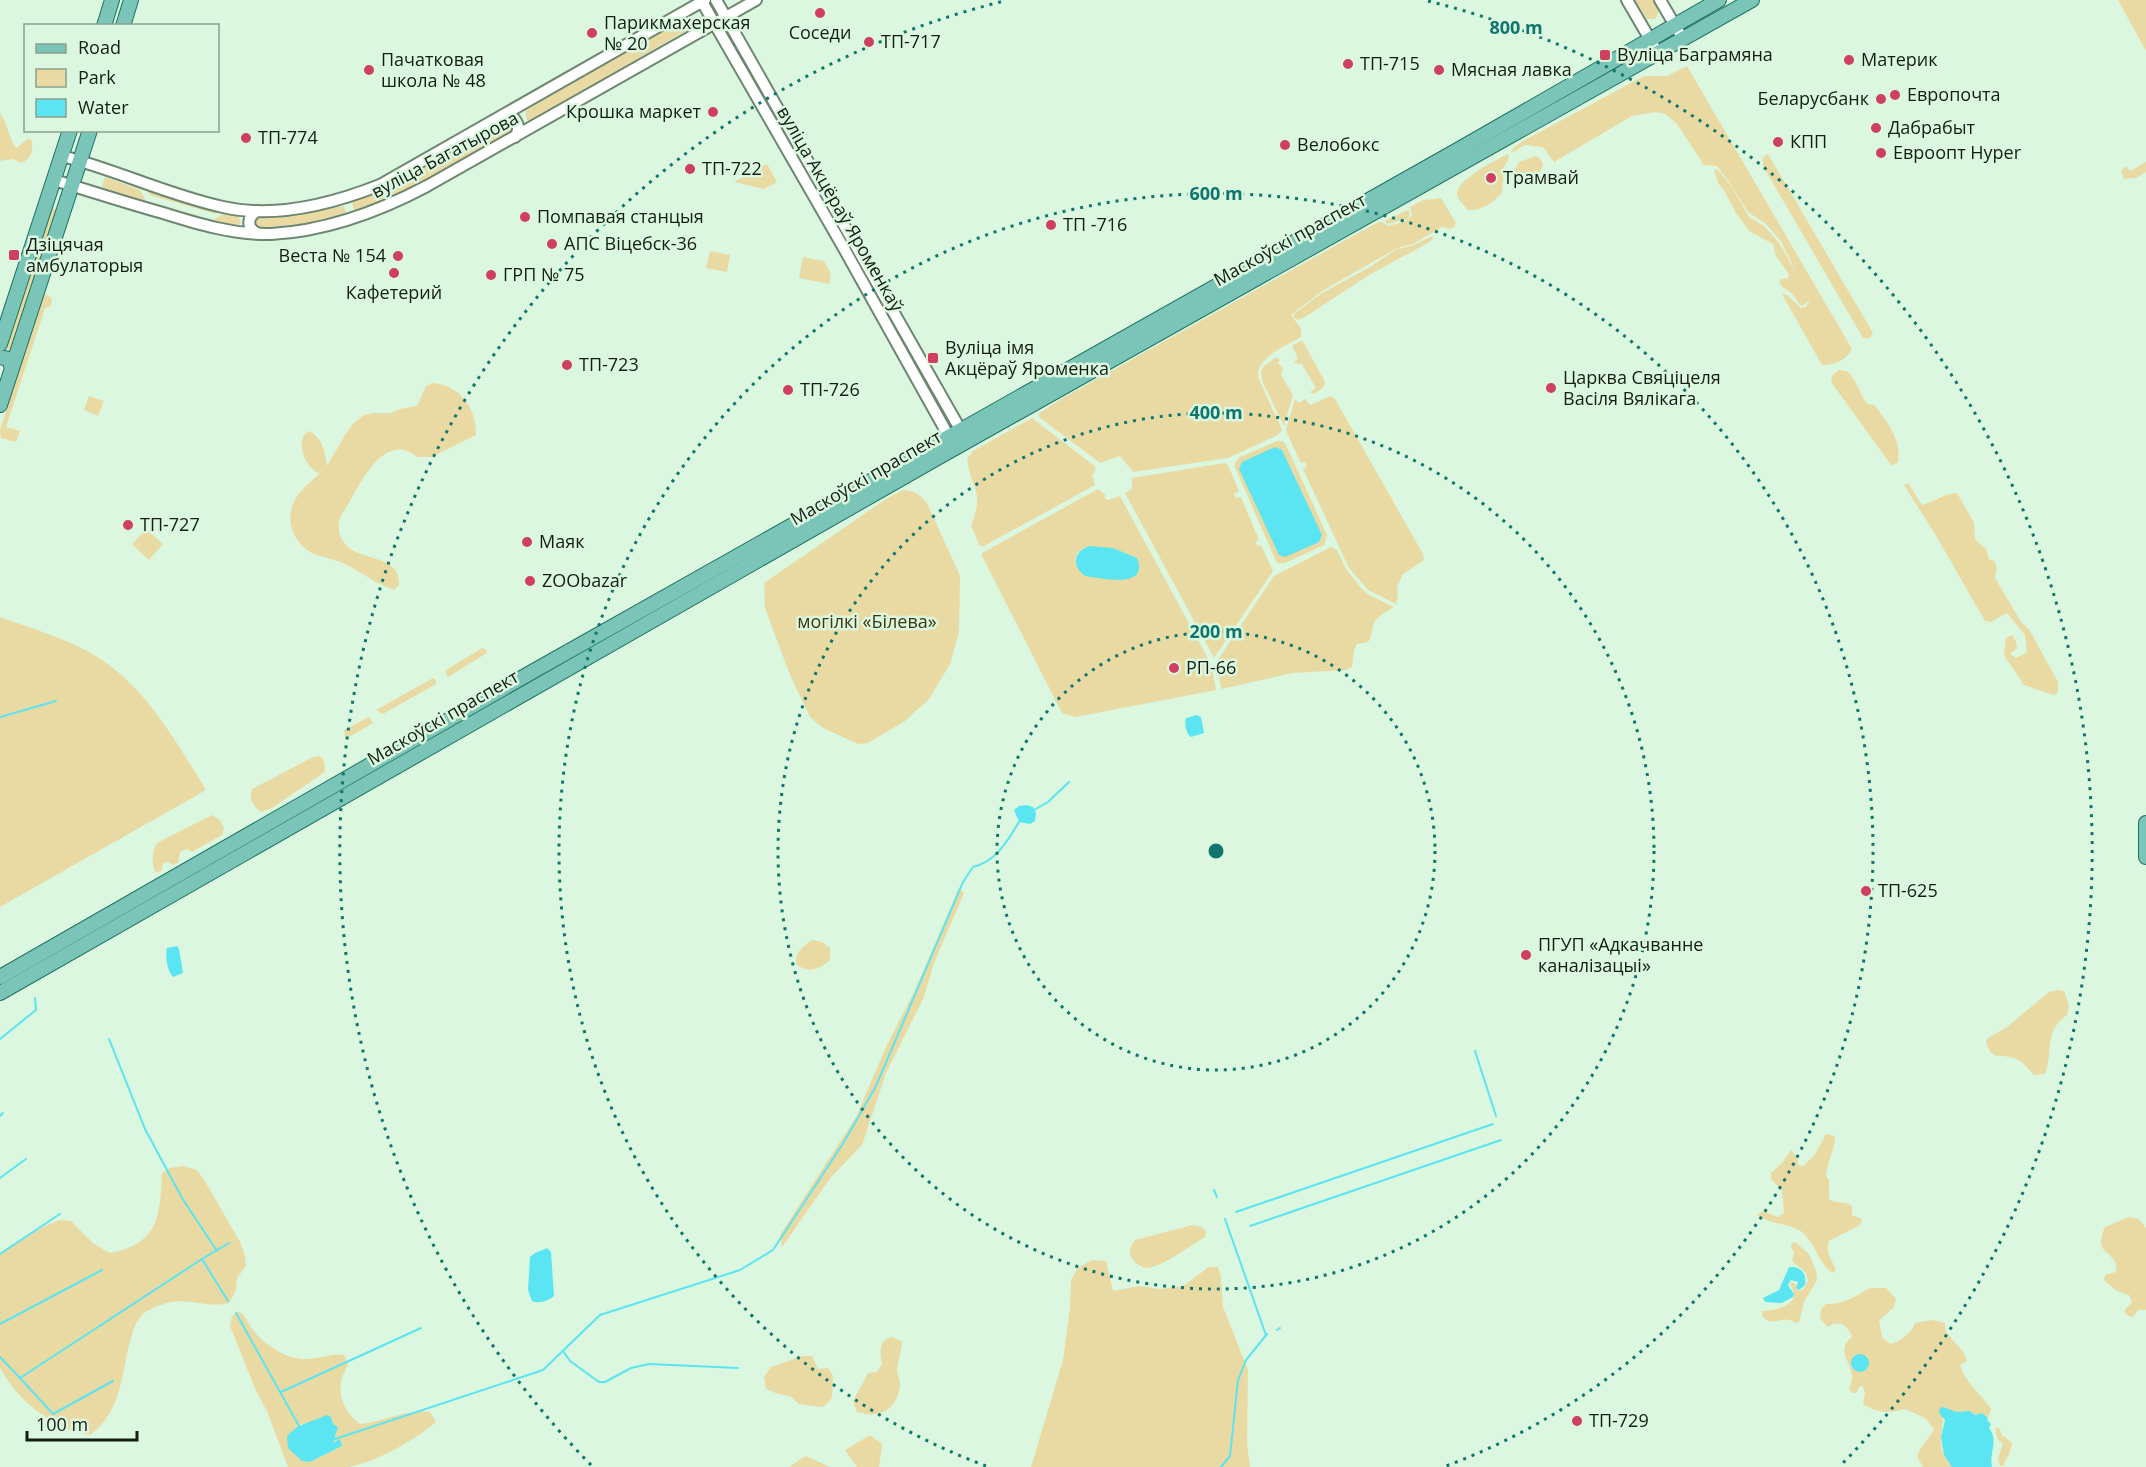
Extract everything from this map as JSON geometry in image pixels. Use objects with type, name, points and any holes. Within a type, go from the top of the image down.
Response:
[{"type":"main road","points":[[105,24],[112,0]]},
{"type":"main road","points":[[124,24],[131,0]]},
{"type":"main road","name":"Маскоўскі праспект","points":[[0,993],[684,594],[1719,0]]},
{"type":"main road","name":"Маскоўскі праспект","points":[[955,438],[1439,177],[1752,0]]},
{"type":"main road","points":[[18,348],[15,353],[7,353],[2,350],[0,343],[69,132]]},
{"type":"main road","points":[[0,405],[89,132]]},
{"type":"main road","points":[[1431,164],[1439,177]]},
{"type":"main road","points":[[0,357],[9,359],[12,368]]},
{"type":"main road","name":"Маскоўскі праспект","points":[[0,977],[684,594]]},
{"type":"main road","points":[[2145,853],[2146,823]]},
{"type":"street","name":"вуліца Акцёраў Яроменкаў","points":[[716,0],[955,438]]},
{"type":"street","name":"вуліца Багатырова","points":[[54,180],[189,221],[257,234],[300,231],[354,220],[394,204],[756,0]]},
{"type":"street","points":[[1627,0],[1658,53]]},
{"type":"street","points":[[1660,0],[1683,39]]},
{"type":"street","name":"вуліца Акцёраў Яроменкаў","points":[[703,1],[714,24],[955,438]]},
{"type":"street","name":"вуліца Багатырова","points":[[62,156],[199,201],[237,209],[258,211],[313,207],[347,198],[380,185],[703,1]]},
{"type":"street","points":[[525,104],[521,112],[523,118],[530,124],[536,125]]},
{"type":"street","points":[[502,116],[511,116],[517,122],[518,132],[514,137]]},
{"type":"street","points":[[234,230],[240,228],[244,222],[244,216],[237,209]]},
{"type":"street","points":[[257,234],[250,228],[249,222],[250,216],[258,211]]},
{"type":"green space","points":[[1635,0],[1653,0],[1658,12],[1655,19],[1647,19]]},
{"type":"green space","points":[[2118,0],[2146,0],[2146,51]]},
{"type":"green space","points":[[686,16],[692,27],[531,121],[527,120],[525,111]]},
{"type":"green space","points":[[1687,66],[1852,349],[1846,357],[1839,361],[1822,365],[1782,294],[1787,295],[1801,308],[1806,307],[1810,300],[1802,306],[1781,285],[1779,282],[1781,279],[1788,278],[1789,274],[1776,256],[1773,244],[1749,231],[1718,183],[1714,169],[1718,170],[1732,187],[1749,217],[1764,226],[1779,243],[1796,272],[1781,241],[1766,224],[1748,212],[1730,183],[1717,166],[1704,165],[1677,124],[1665,114],[1656,112],[1632,116],[1554,162],[1543,147],[1525,145],[1512,153],[1513,148],[1523,141],[1644,76],[1667,76]]},
{"type":"green space","points":[[0,113],[16,148],[31,139],[31,153],[22,163],[13,159],[0,161]]},
{"type":"green space","points":[[510,120],[514,126],[511,131],[404,192],[355,213],[352,202],[377,193]]},
{"type":"green space","points":[[1508,154],[1509,158],[1504,167],[1502,193],[1487,206],[1468,210],[1460,201],[1457,194],[1458,189],[1478,171]]},
{"type":"green space","points":[[1768,154],[1873,333],[1870,338],[1863,338],[1763,166],[1763,157]]},
{"type":"green space","points":[[1536,156],[1543,166],[1541,171],[1531,180],[1513,188],[1512,177],[1519,162]]},
{"type":"green space","points":[[2146,162],[2146,172],[2136,178],[2124,179],[2121,171],[2126,166],[2130,171]]},
{"type":"green space","points":[[767,164],[777,182],[764,189],[734,182]]},
{"type":"green space","points":[[105,177],[140,190],[146,201],[102,187]]},
{"type":"green space","points":[[147,191],[219,212],[216,214],[150,195]]},
{"type":"green space","points":[[1441,198],[1456,223],[1454,227],[1450,229],[1442,227],[1413,244],[1397,248],[1322,291],[1291,315],[1301,329],[1301,337],[1267,358],[1259,370],[1258,377],[1282,430],[1278,435],[1228,458],[1133,472],[1120,456],[1100,463],[1039,417],[1038,414],[1063,398],[1349,238],[1379,222],[1389,226],[1406,221],[1407,219],[1387,224],[1385,221],[1407,210],[1410,212],[1408,219],[1412,215],[1410,207],[1423,200]]},
{"type":"green space","points":[[146,201],[213,220],[225,213],[238,216],[241,223],[235,227]]},
{"type":"green space","points":[[344,206],[347,216],[320,222],[257,228],[253,225],[253,221],[257,218],[290,216]]},
{"type":"green space","points":[[52,208],[56,209],[11,349],[7,350],[5,348]]},
{"type":"green space","points":[[1432,236],[1433,239],[1426,244],[1369,275],[1305,317],[1298,320],[1293,317],[1322,293],[1370,267],[1397,249],[1412,246]]},
{"type":"green space","points":[[710,251],[730,255],[727,272],[706,268]]},
{"type":"green space","points":[[803,257],[824,261],[831,274],[829,284],[799,278]]},
{"type":"green space","points":[[46,294],[52,299],[51,306],[45,308],[6,427],[20,431],[16,442],[1,438],[0,430],[43,297]]},
{"type":"green space","points":[[1302,340],[1325,382],[1324,387],[1314,394],[1310,392],[1316,388],[1302,364],[1294,363],[1298,358],[1292,346]]},
{"type":"green space","points":[[1276,357],[1283,368],[1281,375],[1293,395],[1284,426],[1263,383],[1261,372],[1263,367]]},
{"type":"green space","points":[[1839,370],[1847,371],[1856,382],[1867,404],[1874,405],[1896,439],[1898,462],[1892,466],[1831,382],[1832,376]]},
{"type":"green space","points":[[432,383],[442,384],[458,393],[470,407],[476,425],[476,435],[432,457],[417,457],[406,451],[396,450],[386,453],[370,469],[339,520],[340,534],[347,546],[384,562],[398,574],[399,585],[394,590],[345,564],[314,554],[296,538],[291,523],[292,508],[300,493],[320,473],[310,467],[306,461],[302,441],[304,435],[309,431],[317,437],[324,451],[327,466],[345,435],[364,415],[391,413],[417,406],[426,386]]},
{"type":"green space","points":[[89,396],[104,401],[98,416],[84,410]]},
{"type":"green space","points":[[1331,396],[1335,399],[1423,554],[1424,560],[1403,574],[1397,587],[1396,604],[1368,590],[1349,568],[1303,469],[1307,466],[1305,462],[1301,463],[1287,433],[1286,429],[1295,399],[1299,403],[1305,399],[1310,405]]},
{"type":"green space","points":[[1032,418],[1096,467],[1092,474],[1095,485],[984,546],[980,546],[971,526],[977,498],[967,459],[973,451]]},
{"type":"green space","points":[[1277,441],[1283,441],[1286,445],[1327,535],[1324,545],[1285,563],[1276,561],[1234,465],[1238,458]]},
{"type":"green space","points":[[1225,463],[1239,491],[1234,494],[1236,498],[1241,497],[1259,540],[1255,542],[1258,546],[1261,545],[1273,571],[1214,658],[1125,493],[1132,489],[1132,478]]},
{"type":"green space","points":[[1908,483],[1922,505],[1948,494],[1957,493],[1974,523],[1975,539],[1986,549],[1989,559],[1994,561],[1997,567],[1995,578],[2021,622],[2029,629],[2058,682],[2058,692],[2054,695],[2024,685],[2004,655],[2006,638],[2012,635],[2017,649],[2011,655],[2016,658],[2027,652],[2025,635],[2007,613],[1991,622],[1985,621],[1904,485]]},
{"type":"green space","points":[[1098,489],[1106,495],[1104,497],[1107,500],[1120,496],[1211,664],[1216,690],[1076,717],[1062,713],[982,553]],"holes":[[[1084,548],[1113,548],[1136,558],[1075,560],[1078,552]]]},
{"type":"green space","name":"могілкі «Білева»","points":[[903,490],[918,494],[928,505],[960,576],[959,632],[950,664],[929,699],[905,721],[868,743],[858,744],[823,728],[810,717],[790,675],[765,608],[764,583],[886,499]]},
{"type":"green space","points":[[146,529],[163,544],[149,560],[132,544]]},
{"type":"green space","points":[[1331,547],[1337,550],[1346,569],[1361,588],[1369,595],[1394,607],[1375,620],[1368,642],[1357,644],[1352,667],[1346,670],[1293,673],[1221,689],[1217,661],[1274,576]]},
{"type":"green space","points":[[0,617],[76,645],[116,671],[132,685],[160,718],[206,790],[0,907]]},
{"type":"green space","points":[[482,648],[487,653],[448,677],[446,670]]},
{"type":"green space","points":[[433,678],[436,684],[383,714],[376,710]]},
{"type":"green space","points":[[369,717],[373,723],[349,737],[345,736],[344,730]]},
{"type":"green space","points":[[320,756],[324,761],[325,772],[272,808],[261,812],[253,805],[252,789],[313,757]]},
{"type":"green space","points":[[212,815],[220,820],[224,828],[222,835],[192,852],[187,849],[180,852],[178,863],[173,865],[168,862],[163,863],[162,870],[156,873],[153,858],[157,843]]},
{"type":"green space","points":[[959,888],[964,893],[934,963],[923,999],[886,1073],[862,1145],[831,1177],[782,1247],[780,1235],[856,1117]]},
{"type":"green space","points":[[812,940],[822,942],[830,948],[830,960],[809,970],[796,964],[796,960],[800,950]]},
{"type":"green space","points":[[2064,991],[2069,1005],[2067,1015],[2060,1021],[2052,1035],[2045,1074],[2034,1075],[2017,1059],[1997,1056],[1991,1052],[1986,1042],[1988,1038],[2007,1027],[2049,992]]},
{"type":"green space","points":[[1826,1134],[1835,1136],[1826,1176],[1829,1180],[1829,1199],[1849,1204],[1852,1206],[1852,1215],[1862,1219],[1860,1225],[1829,1241],[1828,1252],[1836,1269],[1834,1273],[1825,1266],[1807,1236],[1802,1232],[1757,1215],[1763,1211],[1778,1217],[1784,1213],[1782,1191],[1771,1179],[1771,1173],[1791,1150],[1798,1159],[1798,1165],[1803,1166],[1814,1156]]},
{"type":"green space","points":[[184,1166],[197,1170],[240,1242],[246,1266],[237,1278],[236,1290],[229,1303],[170,1302],[143,1314],[137,1322],[129,1345],[118,1395],[108,1417],[90,1435],[76,1432],[50,1420],[17,1392],[0,1368],[0,1253],[43,1227],[60,1220],[71,1221],[94,1244],[110,1253],[139,1243],[154,1226],[158,1215],[162,1173],[169,1168]]},
{"type":"green space","points":[[2129,1217],[2139,1219],[2146,1228],[2146,1310],[2138,1310],[2133,1317],[2128,1316],[2124,1311],[2132,1302],[2129,1295],[2117,1291],[2104,1280],[2105,1275],[2116,1272],[2116,1265],[2101,1244],[2105,1227]]},
{"type":"green space","points":[[1193,1225],[1202,1227],[1206,1232],[1205,1237],[1168,1260],[1146,1268],[1134,1261],[1130,1255],[1135,1240]]},
{"type":"green space","points":[[1795,1242],[1809,1254],[1817,1280],[1804,1302],[1799,1322],[1766,1320],[1762,1316],[1762,1311],[1787,1305],[1794,1298],[1790,1284],[1792,1282],[1796,1284],[1798,1291],[1803,1290],[1808,1281],[1806,1273],[1792,1261],[1794,1252],[1791,1247]]},
{"type":"green space","points":[[1092,1260],[1106,1261],[1113,1291],[1139,1286],[1160,1289],[1183,1286],[1209,1267],[1218,1267],[1223,1307],[1248,1370],[1247,1444],[1250,1467],[1031,1467],[1063,1360],[1071,1280],[1078,1268]]},
{"type":"green space","points":[[1870,1288],[1886,1288],[1896,1299],[1894,1307],[1879,1321],[1882,1337],[1890,1344],[1905,1336],[1915,1323],[1932,1320],[1945,1323],[1946,1332],[1964,1353],[1967,1361],[1960,1365],[1962,1371],[1991,1409],[1988,1418],[1982,1413],[1975,1415],[1970,1411],[1957,1412],[1943,1407],[1942,1450],[1952,1467],[1923,1467],[1917,1456],[1934,1429],[1925,1418],[1905,1409],[1894,1412],[1878,1411],[1863,1404],[1865,1393],[1863,1387],[1860,1386],[1856,1393],[1849,1389],[1852,1381],[1851,1370],[1844,1350],[1847,1341],[1852,1337],[1843,1325],[1836,1324],[1828,1327],[1820,1319],[1821,1309],[1826,1304],[1854,1297]]},
{"type":"green space","points":[[239,1311],[263,1341],[292,1357],[306,1359],[344,1355],[348,1364],[340,1388],[342,1400],[347,1411],[360,1424],[421,1412],[430,1412],[436,1422],[395,1449],[360,1464],[349,1467],[288,1467],[267,1411],[256,1391],[230,1326],[232,1316]],"holes":[[[313,1422],[336,1435],[332,1441],[342,1446],[310,1462],[302,1461],[301,1424]]]},
{"type":"green space","points":[[891,1337],[902,1341],[897,1369],[900,1386],[898,1396],[890,1408],[879,1413],[857,1412],[853,1401],[868,1373],[877,1372],[882,1364],[882,1345]]},
{"type":"green space","points":[[803,1356],[812,1356],[818,1369],[828,1368],[833,1376],[832,1398],[823,1407],[799,1404],[790,1396],[766,1389],[764,1377],[771,1367]]},
{"type":"green space","points":[[1995,1428],[1999,1428],[2002,1435],[2012,1443],[2003,1466],[2000,1466],[1998,1459],[2003,1443],[1998,1440]]},
{"type":"green space","points":[[870,1435],[882,1444],[879,1467],[857,1467],[845,1450]]},
{"type":"green space","points":[[806,1456],[830,1467],[789,1467]]},
{"type":"water","points":[[1275,447],[1282,450],[1322,535],[1319,542],[1285,557],[1279,555],[1239,469],[1242,462]]},
{"type":"water","points":[[1090,546],[1113,548],[1137,558],[1139,568],[1136,575],[1122,580],[1085,576],[1078,568],[1076,559],[1080,551]]},
{"type":"water","points":[[1197,715],[1201,717],[1204,733],[1191,737],[1186,728],[1186,718]]},
{"type":"water","points":[[1019,806],[1033,807],[1036,813],[1035,821],[1030,824],[1019,822],[1014,810]]},
{"type":"water","points":[[177,946],[183,973],[173,977],[168,967],[166,951],[167,948]]},
{"type":"water","points":[[547,1248],[551,1252],[554,1296],[543,1302],[534,1302],[528,1290],[530,1257]]},
{"type":"water","points":[[1789,1267],[1802,1271],[1805,1285],[1799,1290],[1796,1288],[1798,1282],[1791,1280],[1788,1285],[1794,1294],[1793,1297],[1782,1303],[1765,1302],[1763,1298],[1779,1290]]},
{"type":"water","points":[[1860,1354],[1866,1357],[1869,1363],[1866,1369],[1860,1372],[1854,1369],[1851,1363],[1854,1357]]},
{"type":"water","points":[[1940,1408],[1957,1412],[1970,1411],[1975,1415],[1982,1413],[1988,1418],[1994,1442],[1992,1467],[1952,1467],[1944,1455],[1941,1437],[1945,1420],[1939,1413]]},
{"type":"water","points":[[326,1415],[331,1417],[333,1424],[338,1427],[333,1443],[340,1439],[342,1446],[310,1462],[302,1461],[288,1448],[287,1437],[300,1426]]},
{"type":"waterway","points":[[0,717],[56,701]]},
{"type":"waterway","points":[[1034,810],[1048,802],[1069,782]]},
{"type":"waterway","points":[[332,1440],[543,1370],[600,1315],[740,1270],[773,1250],[844,1142],[876,1086],[963,882],[973,867],[995,855],[1019,822]]},
{"type":"waterway","points":[[0,1039],[36,1010],[35,998]]},
{"type":"waterway","points":[[109,1039],[145,1129],[182,1198],[217,1251]]},
{"type":"waterway","points":[[1475,1051],[1496,1116]]},
{"type":"waterway","points":[[0,1116],[3,1113]]},
{"type":"waterway","points":[[1236,1212],[1493,1124]]},
{"type":"waterway","points":[[1250,1226],[1501,1140]]},
{"type":"waterway","points":[[0,1178],[26,1159]]},
{"type":"waterway","points":[[1214,1190],[1217,1197]]},
{"type":"waterway","points":[[0,1254],[60,1214]]},
{"type":"waterway","points":[[1225,1219],[1266,1335]]},
{"type":"waterway","points":[[202,1259],[229,1243]]},
{"type":"waterway","points":[[0,1357],[20,1378],[202,1259],[228,1301]]},
{"type":"waterway","points":[[0,1324],[102,1270]]},
{"type":"waterway","points":[[236,1313],[299,1426]]},
{"type":"waterway","points":[[281,1392],[421,1328]]},
{"type":"waterway","points":[[1221,1467],[1230,1456],[1238,1380],[1246,1360],[1267,1334]]},
{"type":"waterway","points":[[563,1351],[570,1361],[599,1382],[605,1382],[631,1368],[649,1364],[738,1368]]},
{"type":"waterway","points":[[20,1378],[53,1414],[113,1381]]},
{"type":"place","name":"Соседи","points":[[820,13]]},
{"type":"place","name":"Парикмахерская № 20","points":[[592,33]]},
{"type":"place","name":"ТП-717","points":[[869,42]]},
{"type":"place","name":"Вуліца Баграмяна","points":[[1605,55]]},
{"type":"place","name":"Материк","points":[[1849,60]]},
{"type":"place","name":"ТП-715","points":[[1348,64]]},
{"type":"place","name":"Пачатковая школа № 48","points":[[369,70]]},
{"type":"place","name":"Мясная лавка","points":[[1439,70]]},
{"type":"place","name":"Европочта","points":[[1895,95]]},
{"type":"place","name":"Беларусбанк","points":[[1881,99]]},
{"type":"place","name":"Крошка маркет","points":[[713,112]]},
{"type":"place","name":"Дабрабыт","points":[[1876,128]]},
{"type":"place","name":"ТП-774","points":[[246,138]]},
{"type":"place","name":"КПП","points":[[1778,142]]},
{"type":"place","name":"Велобокс","points":[[1285,145]]},
{"type":"place","name":"Евроопт Hyper","points":[[1881,153]]},
{"type":"place","name":"ТП-722","points":[[690,169]]},
{"type":"place","name":"Трамвай","points":[[1491,178]]},
{"type":"place","name":"Помпавая станцыя","points":[[525,217]]},
{"type":"place","name":"ТП -716","points":[[1051,225]]},
{"type":"place","name":"АПС Віцебск-36","points":[[552,244]]},
{"type":"place","name":"Дзіцячая амбулаторыя","points":[[14,255]]},
{"type":"place","name":"Веста № 154","points":[[398,256]]},
{"type":"place","name":"Кафетерий","points":[[394,273]]},
{"type":"place","name":"ГРП № 75","points":[[491,275]]},
{"type":"place","name":"Вуліца імя Акцёраў Яроменка","points":[[933,358]]},
{"type":"place","name":"ТП-723","points":[[567,365]]},
{"type":"place","name":"Царква Свяціцеля Васіля Вялікага","points":[[1551,388]]},
{"type":"place","name":"ТП-726","points":[[788,390]]},
{"type":"place","name":"ТП-727","points":[[128,525]]},
{"type":"place","name":"Маяк","points":[[527,542]]},
{"type":"place","name":"ZOObazar","points":[[530,581]]},
{"type":"place","name":"РП-66","points":[[1174,668]]},
{"type":"place","name":"ТП-625","points":[[1866,891]]},
{"type":"place","name":"ПГУП «Адкачванне каналізацыі»","points":[[1526,955]]},
{"type":"place","name":"ТП-729","points":[[1577,1421]]}]
